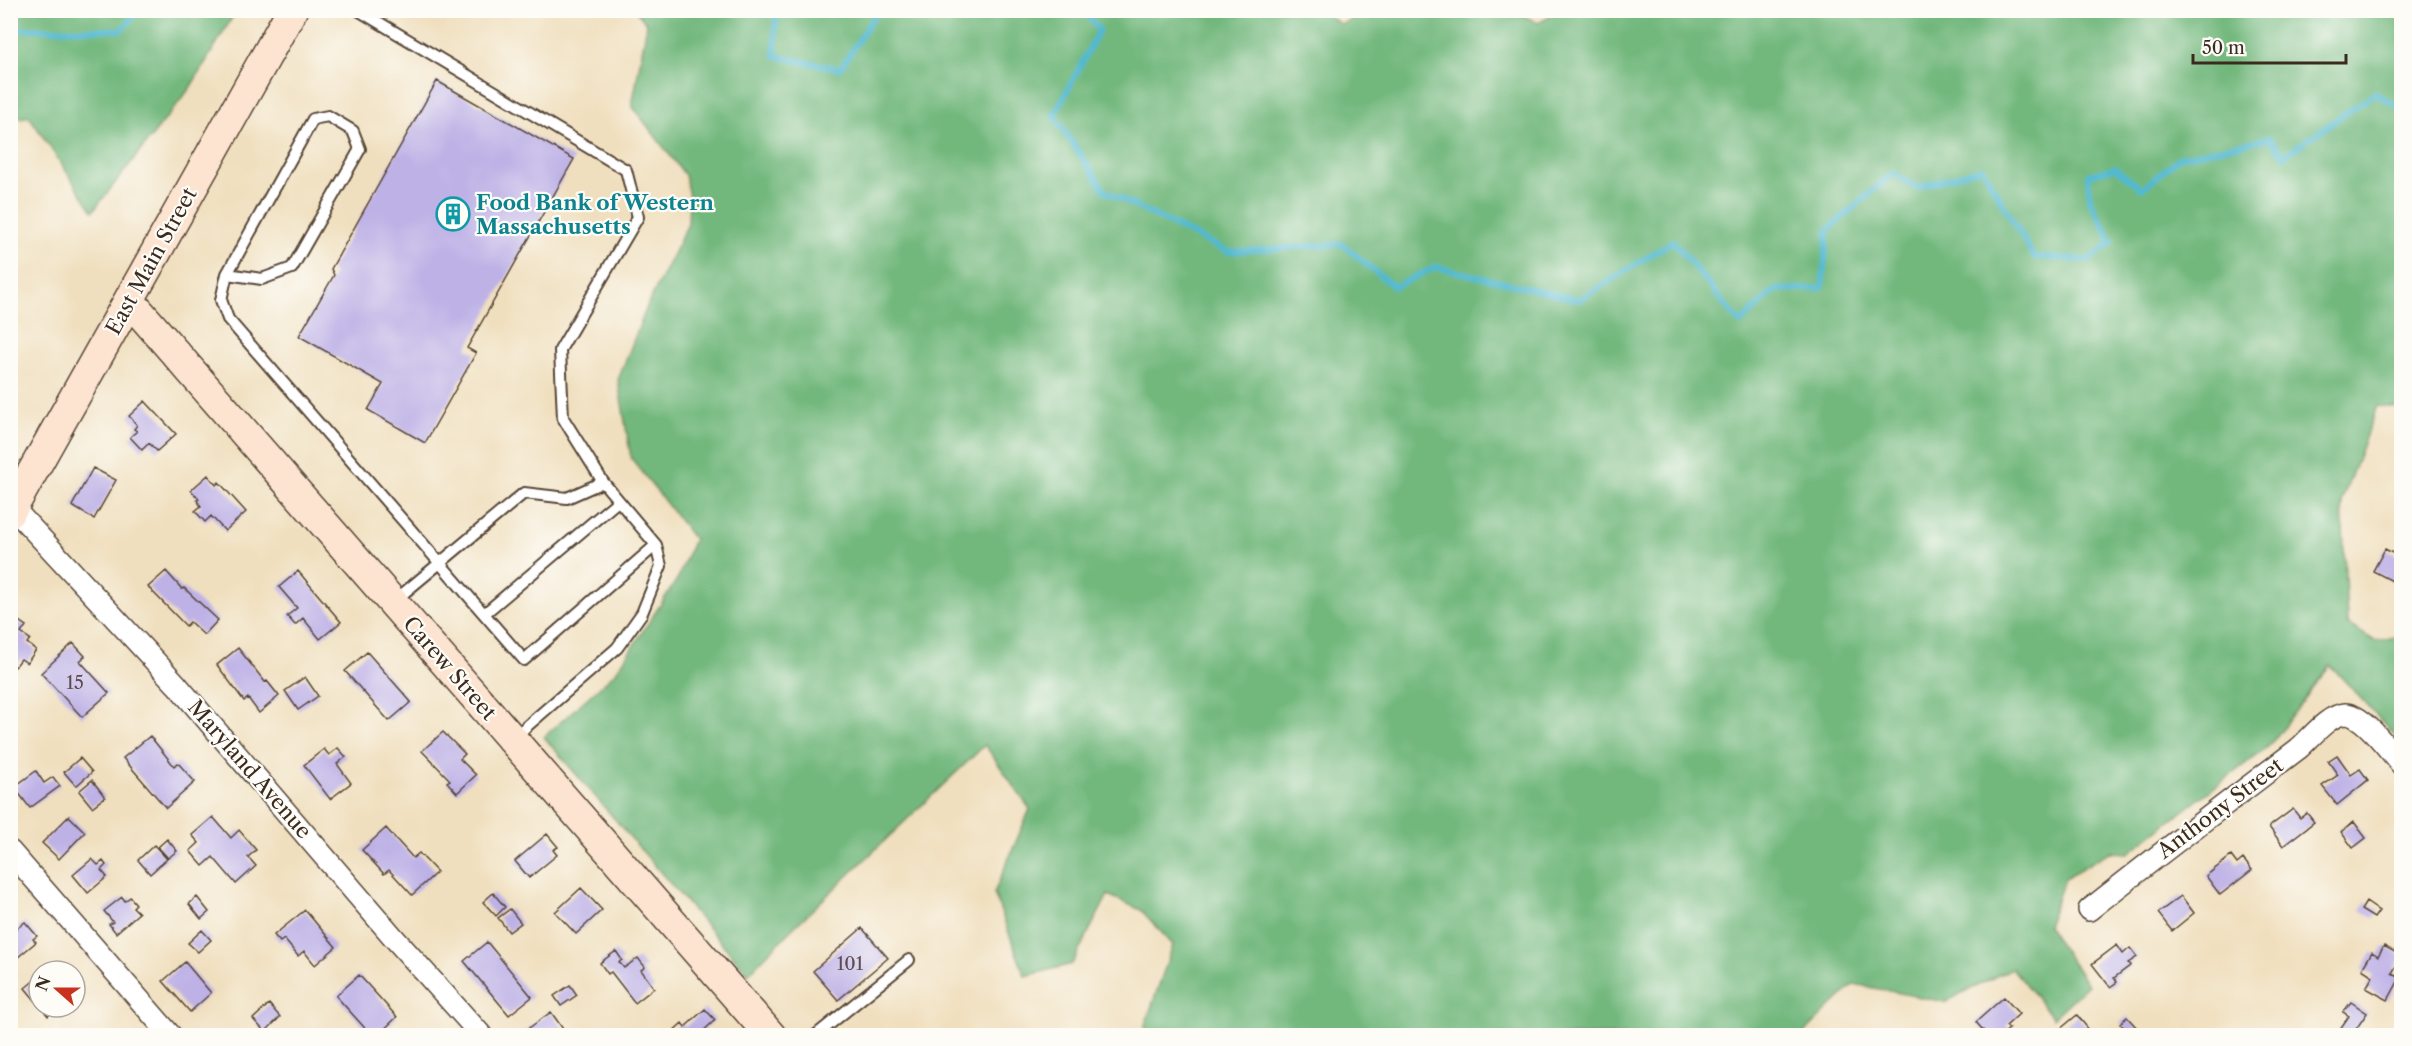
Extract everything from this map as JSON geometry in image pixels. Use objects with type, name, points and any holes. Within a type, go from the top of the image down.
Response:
[{"type":"street","name":"East Main Street","points":[[12,510],[292,10]]},
{"type":"street","name":"Carew Street","points":[[129,300],[771,1035]]},
{"type":"street","name":"Maryland Avenue","points":[[12,510],[177,685],[395,939],[482,1035]]},
{"type":"street","name":"Anthony Street","points":[[2089,910],[2193,827],[2301,746],[2332,719],[2345,714],[2355,716],[2364,722],[2402,765]]},
{"type":"street","points":[[10,850],[171,1035]]},
{"type":"lane","points":[[358,10],[626,170],[638,217],[560,350],[562,418],[603,482],[656,545],[660,566],[642,613],[617,648],[512,739]]},
{"type":"lane","points":[[227,274],[262,279],[292,268],[360,149],[353,131],[328,116],[313,119],[227,274],[221,300],[228,319],[524,660],[656,545]]},
{"type":"lane","points":[[393,602],[524,493],[567,498],[603,482]]},
{"type":"lane","points":[[484,614],[618,501]]},
{"type":"lane","points":[[815,1035],[909,960]]},
{"type":"green space","points":[[11,10],[236,11],[190,88],[93,211],[29,116],[11,120]]},
{"type":"green space","points":[[1320,10],[1341,24],[1376,10],[1515,11],[1538,23],[1563,10],[2401,11],[2401,408],[2377,406],[2342,500],[2347,624],[2375,641],[2401,636],[2401,742],[2330,665],[2270,745],[2128,853],[2109,852],[2065,878],[2047,926],[2088,985],[2053,1018],[2012,968],[1945,1002],[1854,984],[1802,1035],[1154,1035],[1144,1028],[1173,945],[1141,910],[1108,895],[1072,964],[1025,976],[994,893],[1030,809],[985,745],[748,974],[544,737],[616,672],[678,578],[694,539],[631,458],[618,380],[648,304],[688,224],[689,197],[685,175],[632,106],[647,24],[636,11]]},
{"type":"building","name":"Food Bank of Western Massachusetts","points":[[437,81],[574,159],[467,348],[476,353],[425,443],[368,410],[383,384],[299,336],[334,275],[331,269]]},
{"type":"building","points":[[145,401],[176,434],[157,451],[149,443],[142,450],[130,437],[137,431],[134,429],[137,425],[129,416]]},
{"type":"building","points":[[93,468],[116,480],[94,519],[72,506]]},
{"type":"building","points":[[208,475],[216,485],[219,482],[246,512],[225,531],[211,516],[205,522],[195,511],[201,506],[197,500],[199,499],[191,490]]},
{"type":"building","points":[[2385,549],[2402,558],[2402,586],[2373,571]]},
{"type":"building","points":[[166,571],[182,589],[184,588],[218,620],[204,635],[190,622],[186,626],[148,587]]},
{"type":"building","points":[[298,571],[341,622],[320,639],[303,618],[295,625],[287,616],[297,608],[279,587]]},
{"type":"building","points":[[13,617],[26,626],[21,633],[30,639],[27,643],[36,650],[27,663],[21,659],[15,667],[10,664],[10,620]]},
{"type":"building","points":[[73,643],[85,656],[80,661],[109,693],[82,717],[41,673]]},
{"type":"building","points":[[238,648],[279,696],[259,713],[248,698],[244,701],[217,665]]},
{"type":"building","points":[[367,652],[411,702],[389,721],[345,671]]},
{"type":"building","points":[[305,677],[318,696],[298,710],[285,691]]},
{"type":"building","points":[[443,732],[465,754],[460,759],[476,775],[457,793],[447,782],[450,780],[422,751]]},
{"type":"building","points":[[150,736],[174,766],[178,763],[195,782],[166,808],[123,758]]},
{"type":"building","points":[[338,748],[346,757],[337,764],[351,783],[330,799],[304,765],[324,749],[329,755]]},
{"type":"building","points":[[2337,755],[2351,775],[2360,769],[2368,780],[2337,805],[2322,786],[2338,775],[2328,761]]},
{"type":"building","points":[[80,758],[92,772],[76,786],[64,772]]},
{"type":"building","points":[[36,771],[44,783],[53,777],[60,786],[30,808],[14,787]]},
{"type":"building","points":[[92,780],[105,797],[92,807],[79,791]]},
{"type":"building","points":[[2293,809],[2300,818],[2307,813],[2314,822],[2283,846],[2269,827]]},
{"type":"building","points":[[69,816],[85,832],[59,859],[42,843]]},
{"type":"building","points":[[213,817],[231,838],[239,830],[256,850],[248,857],[256,866],[236,884],[213,857],[203,866],[190,851],[199,843],[192,835]]},
{"type":"building","points":[[2354,822],[2366,838],[2353,848],[2341,832]]},
{"type":"building","points":[[386,828],[413,858],[419,853],[437,872],[412,895],[389,870],[384,874],[362,850]]},
{"type":"building","points":[[547,834],[558,847],[553,850],[557,855],[529,878],[515,861]]},
{"type":"building","points":[[167,839],[177,851],[168,858],[158,847]]},
{"type":"building","points":[[154,845],[167,859],[150,874],[138,860]]},
{"type":"building","points":[[2231,856],[2237,864],[2243,859],[2252,870],[2220,895],[2206,876]]},
{"type":"building","points":[[92,859],[98,865],[103,861],[106,865],[101,870],[107,877],[88,893],[73,875]]},
{"type":"building","points":[[581,888],[602,910],[576,934],[555,912]]},
{"type":"building","points":[[493,893],[505,907],[496,916],[483,902]]},
{"type":"building","points":[[2181,896],[2194,913],[2172,931],[2158,913]]},
{"type":"building","points":[[122,897],[125,901],[130,897],[136,904],[133,907],[139,913],[116,933],[109,924],[113,922],[104,911]]},
{"type":"building","points":[[197,897],[209,912],[201,919],[189,904]]},
{"type":"building","points":[[2366,902],[2379,911],[2374,918],[2361,910]]},
{"type":"building","points":[[510,909],[521,923],[509,932],[498,918]]},
{"type":"building","points":[[305,910],[336,947],[315,965],[304,951],[298,956],[284,939],[280,942],[274,935]]},
{"type":"building","points":[[25,922],[37,936],[33,939],[36,942],[17,958],[14,954],[10,957],[10,934]]},
{"type":"building","points":[[862,928],[888,958],[838,1000],[813,971]]},
{"type":"building","points":[[202,930],[211,940],[198,952],[188,943]]},
{"type":"building","points":[[487,942],[532,997],[509,1015],[464,961]]},
{"type":"building","points":[[2117,945],[2123,954],[2130,948],[2137,957],[2128,963],[2131,965],[2114,978],[2117,982],[2110,987],[2092,964]]},
{"type":"building","points":[[2384,946],[2402,956],[2392,973],[2400,978],[2388,1000],[2366,988],[2373,976],[2362,969],[2372,952],[2378,956]]},
{"type":"building","points":[[616,951],[622,960],[619,962],[624,968],[638,958],[645,967],[641,970],[654,988],[635,1003],[611,972],[608,974],[600,963]]},
{"type":"building","points":[[185,962],[211,993],[190,1012],[163,981]]},
{"type":"building","points":[[359,975],[397,1017],[377,1036],[372,1036],[336,996]]},
{"type":"building","points":[[570,985],[577,995],[561,1006],[554,996]]},
{"type":"building","points":[[2004,997],[2019,1014],[2006,1026],[2009,1029],[2001,1036],[1988,1036],[1976,1022]]},
{"type":"building","points":[[2351,1002],[2367,1013],[2356,1029],[2364,1036],[2335,1036],[2349,1016],[2343,1012]]},
{"type":"building","points":[[269,1004],[280,1017],[265,1032],[253,1019]]},
{"type":"building","points":[[705,1009],[715,1020],[698,1036],[670,1034],[682,1023],[685,1027]]},
{"type":"building","points":[[551,1012],[568,1036],[518,1036]]},
{"type":"building","points":[[2077,1015],[2094,1036],[2064,1036],[2059,1030]]},
{"type":"building","points":[[2127,1017],[2138,1029],[2130,1035],[2120,1023]]},
{"type":"waterway","points":[[10,29],[121,30],[140,10]]},
{"type":"waterway","points":[[776,10],[775,56],[840,69],[878,10]]},
{"type":"waterway","points":[[1083,10],[1099,30],[1054,116],[1105,191],[1228,252],[1342,244],[1394,287],[1436,267],[1579,300],[1673,241],[1740,323],[1775,290],[1822,288],[1828,230],[1893,173],[1917,188],[1982,168],[2034,257],[2089,260],[2112,242],[2090,200],[2088,175],[2115,168],[2142,189],[2180,157],[2269,138],[2284,156],[2375,93],[2402,109]]},
{"type":"place","name":"Food Bank of Western Massachusetts","points":[[453,214]]}]
